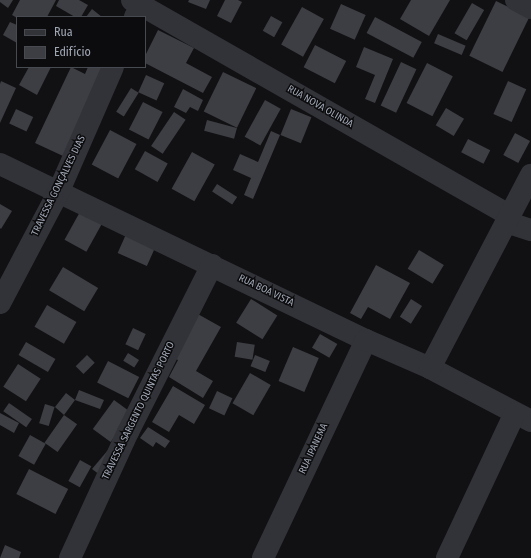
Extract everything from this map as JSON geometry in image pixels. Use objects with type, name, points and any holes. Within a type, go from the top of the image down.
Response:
[{"type":"street","points":[[516,0],[531,8]]},
{"type":"street","name":"RUA NOVA OLINDA","points":[[138,5],[507,219],[531,230]]},
{"type":"street","name":"TRAVESSA GONÇALVES DIAS","points":[[0,303],[58,193],[113,68]]},
{"type":"street","name":"RUA BOA VISTA","points":[[0,164],[366,340],[430,368],[523,417]]},
{"type":"street","points":[[430,368],[531,175]]},
{"type":"street","name":"TRAVESSA SARGENTO QUINTAS PORTO","points":[[70,558],[128,432],[212,265]]},
{"type":"street","name":"RUA IPANEMA","points":[[263,558],[366,340]]},
{"type":"street","points":[[448,558],[523,417]]},
{"type":"building","points":[[0,0],[13,0],[8,8],[0,2]]},
{"type":"building","points":[[20,0],[56,0],[48,16],[16,16],[16,17],[12,15]]},
{"type":"building","points":[[59,0],[79,0],[88,5],[82,16],[73,16],[56,6]]},
{"type":"building","points":[[189,0],[210,0],[206,9],[188,2]]},
{"type":"building","points":[[225,0],[238,0],[242,2],[231,23],[217,16]]},
{"type":"building","points":[[411,0],[450,0],[429,36],[400,19]]},
{"type":"building","points":[[496,1],[529,17],[503,72],[469,56]]},
{"type":"building","points":[[472,3],[484,10],[467,40],[454,33]]},
{"type":"building","points":[[341,4],[366,15],[355,40],[330,29]]},
{"type":"building","points":[[302,7],[324,19],[303,57],[281,45]]},
{"type":"building","points":[[92,9],[101,16],[87,16]]},
{"type":"building","points":[[271,16],[282,22],[274,37],[263,31]]},
{"type":"building","points":[[375,17],[422,42],[413,58],[367,33]]},
{"type":"building","points":[[10,22],[16,25],[16,42],[3,35]]},
{"type":"building","points":[[158,30],[194,48],[186,63],[212,77],[203,93],[146,64],[146,54]]},
{"type":"building","points":[[438,34],[466,46],[462,55],[434,43]]},
{"type":"building","points":[[315,45],[346,61],[335,83],[304,67]]},
{"type":"building","points":[[364,47],[393,59],[375,103],[365,99],[375,75],[356,67]]},
{"type":"building","points":[[401,62],[416,69],[396,113],[381,106]]},
{"type":"building","points":[[427,63],[453,76],[432,116],[407,103]]},
{"type":"building","points":[[28,68],[50,68],[37,95],[19,85]]},
{"type":"building","points":[[71,68],[85,74],[88,68],[105,68],[63,156],[35,143]]},
{"type":"building","points":[[223,72],[256,88],[237,128],[204,112]]},
{"type":"building","points":[[146,75],[164,83],[157,100],[138,92]]},
{"type":"building","points":[[1,81],[16,88],[0,123],[0,84]]},
{"type":"building","points":[[508,81],[526,89],[512,122],[493,114]]},
{"type":"building","points":[[131,88],[139,93],[124,117],[116,112]]},
{"type":"building","points":[[183,89],[203,100],[198,111],[190,107],[186,113],[174,107]]},
{"type":"building","points":[[265,100],[281,109],[260,145],[245,137]]},
{"type":"building","points":[[143,102],[163,112],[149,140],[129,130]]},
{"type":"building","points":[[446,108],[464,119],[454,136],[436,125]]},
{"type":"building","points":[[16,109],[33,117],[26,132],[9,124]]},
{"type":"building","points":[[291,109],[311,117],[301,143],[281,135]]},
{"type":"building","points":[[174,112],[186,120],[163,154],[151,146]]},
{"type":"building","points":[[207,120],[237,128],[234,139],[204,131]]},
{"type":"building","points":[[110,130],[136,144],[118,179],[92,164]]},
{"type":"building","points":[[271,131],[280,135],[253,199],[244,195],[251,178],[233,170],[240,154],[258,162]]},
{"type":"building","points":[[515,133],[530,141],[518,163],[503,155]]},
{"type":"building","points":[[468,139],[490,150],[483,164],[461,152]]},
{"type":"building","points":[[145,151],[168,164],[158,182],[135,169]]},
{"type":"building","points":[[192,152],[215,165],[194,201],[172,189]]},
{"type":"building","points":[[217,184],[237,197],[232,205],[212,192]]},
{"type":"building","points":[[0,204],[12,211],[1,229],[0,228]]},
{"type":"building","points":[[81,210],[103,222],[86,252],[65,240]]},
{"type":"building","points":[[127,232],[156,245],[147,266],[118,253]]},
{"type":"building","points":[[419,250],[444,265],[433,284],[408,269]]},
{"type":"building","points":[[376,265],[410,283],[390,319],[368,307],[361,319],[350,313]]},
{"type":"building","points":[[63,267],[98,288],[84,311],[49,290]]},
{"type":"building","points":[[251,299],[277,315],[262,339],[236,323]]},
{"type":"building","points":[[411,299],[422,306],[411,324],[400,317]]},
{"type":"building","points":[[47,305],[76,322],[64,344],[35,327]]},
{"type":"building","points":[[196,313],[221,327],[196,371],[213,381],[203,398],[169,377],[178,360],[172,357]]},
{"type":"building","points":[[133,328],[146,334],[138,350],[125,344]]},
{"type":"building","points":[[320,334],[337,344],[329,358],[312,348]]},
{"type":"building","points":[[26,342],[55,359],[48,372],[18,355]]},
{"type":"building","points":[[237,342],[255,345],[252,360],[235,357]]},
{"type":"building","points":[[293,347],[319,358],[304,392],[279,381]]},
{"type":"building","points":[[128,353],[139,360],[134,368],[123,361]]},
{"type":"building","points":[[87,355],[95,363],[83,374],[76,366]]},
{"type":"building","points":[[255,355],[270,361],[265,372],[251,366]]},
{"type":"building","points":[[108,361],[139,377],[128,398],[97,382]]},
{"type":"building","points":[[18,364],[41,379],[26,401],[3,387]]},
{"type":"building","points":[[250,373],[271,385],[253,415],[232,403]]},
{"type":"building","points":[[173,386],[205,405],[194,424],[179,415],[169,432],[152,422]]},
{"type":"building","points":[[79,390],[104,400],[100,409],[75,400]]},
{"type":"building","points":[[217,391],[232,398],[224,415],[209,408]]},
{"type":"building","points":[[66,393],[75,400],[64,415],[55,407]]},
{"type":"building","points":[[114,400],[132,413],[111,442],[93,429]]},
{"type":"building","points":[[9,403],[32,419],[26,427],[3,411]]},
{"type":"building","points":[[45,404],[55,407],[49,426],[39,423]]},
{"type":"building","points":[[0,413],[19,423],[14,433],[0,425]]},
{"type":"building","points":[[64,415],[77,424],[58,452],[44,443]]},
{"type":"building","points":[[148,427],[170,441],[165,448],[156,442],[153,447],[140,438]]},
{"type":"building","points":[[30,435],[46,444],[34,465],[18,456]]},
{"type":"building","points":[[108,450],[100,475],[92,469]]},
{"type":"building","points":[[80,460],[91,466],[80,487],[68,481]]},
{"type":"building","points":[[29,469],[68,489],[55,514],[16,494]]},
{"type":"building","points":[[5,545],[21,552],[19,558],[0,558]]}]
